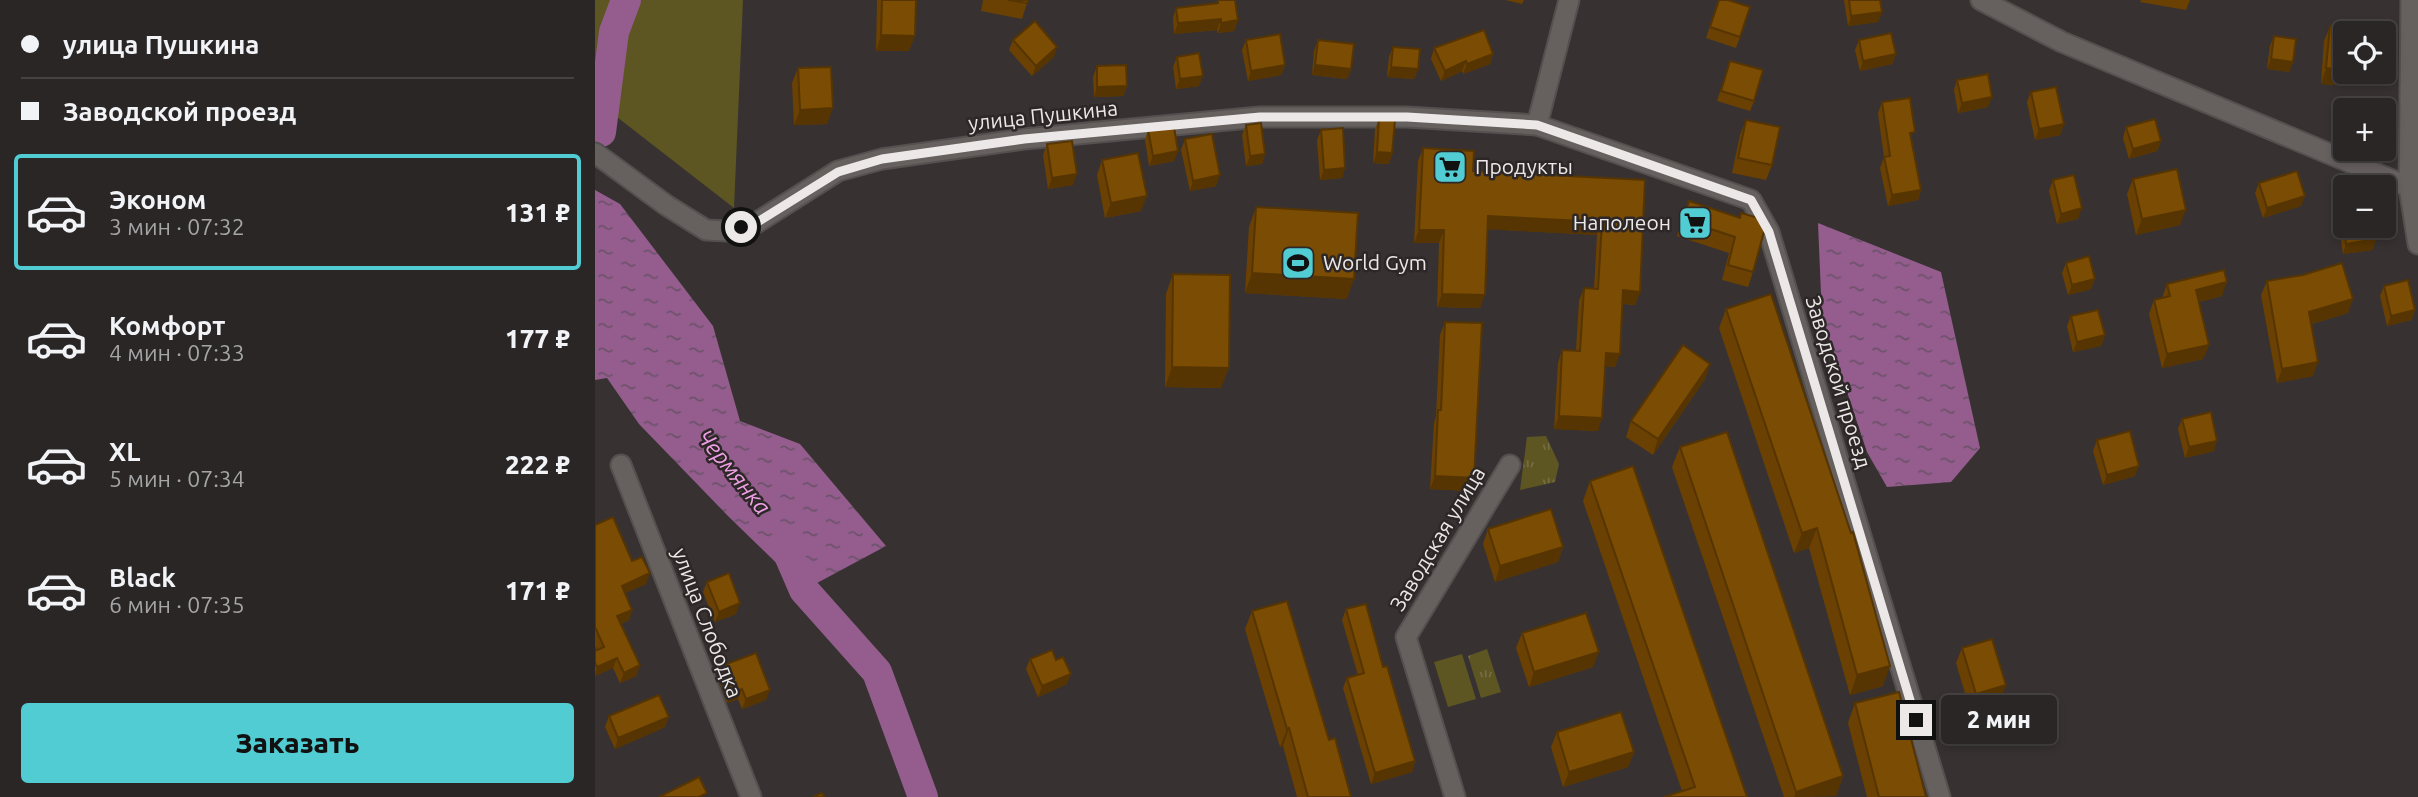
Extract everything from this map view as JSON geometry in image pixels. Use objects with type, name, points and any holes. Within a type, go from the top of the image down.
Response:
[{"type":"street","points":[[1537,125],[1569,0]]},
{"type":"street","points":[[1981,0],[2062,42],[2409,187]]},
{"type":"street","points":[[2411,0],[2409,187],[2418,244]]},
{"type":"street","name":"улица Пушкина","points":[[595,153],[666,205],[706,230],[727,231],[756,223],[838,172],[882,159],[1024,139],[1260,117],[1407,117],[1537,125]]},
{"type":"street","name":"Заводской проезд","points":[[1537,125],[1751,200],[1769,232],[1940,797]]},
{"type":"street","name":"улица Слободка","points":[[621,465],[751,797]]},
{"type":"street","name":"Заводская улица","points":[[1455,797],[1406,637],[1510,465]]},
{"type":"green space","points":[[595,0],[743,0],[734,208],[595,100]]},
{"type":"green space","points":[[1546,436],[1559,464],[1555,482],[1520,490],[1527,437]]},
{"type":"green space","points":[[1487,649],[1501,692],[1481,698],[1468,656]]},
{"type":"green space","points":[[1462,654],[1476,699],[1448,707],[1434,662]]},
{"type":"water","points":[[595,190],[620,204],[713,326],[740,421],[800,444],[886,546],[804,590],[639,424],[607,378],[595,380]]},
{"type":"water","points":[[1818,223],[1941,272],[1980,448],[1951,482],[1887,487],[1867,452],[1822,317]]},
{"type":"building","points":[[882,0],[916,0],[915,36],[881,35]]},
{"type":"building","points":[[1218,0],[1235,0],[1238,20],[1221,23],[1221,19],[1178,23],[1176,8],[1218,3]]},
{"type":"building","points":[[1719,0],[1750,7],[1740,37],[1710,27]]},
{"type":"building","points":[[1849,0],[1880,0],[1882,12],[1851,16]]},
{"type":"building","points":[[1035,21],[1057,47],[1036,66],[1013,40]]},
{"type":"building","points":[[2330,26],[2333,26],[2333,69],[2326,68]]},
{"type":"building","points":[[1484,30],[1493,54],[1467,64],[1466,61],[1445,71],[1434,48]]},
{"type":"building","points":[[1891,33],[1896,54],[1863,61],[1859,40]]},
{"type":"building","points":[[1280,34],[1285,65],[1251,71],[1246,40]]},
{"type":"building","points":[[2274,36],[2296,39],[2293,62],[2271,59]]},
{"type":"building","points":[[1318,40],[1354,44],[1351,69],[1315,65]]},
{"type":"building","points":[[1393,47],[1420,49],[1418,69],[1391,67]]},
{"type":"building","points":[[1199,53],[1203,76],[1180,79],[1177,57]]},
{"type":"building","points":[[1730,61],[1763,70],[1754,101],[1721,91]]},
{"type":"building","points":[[1126,65],[1127,86],[1097,87],[1097,66]]},
{"type":"building","points":[[831,67],[833,108],[800,110],[798,68]]},
{"type":"building","points":[[1988,74],[1992,97],[1962,103],[1957,80]]},
{"type":"building","points":[[2056,87],[2064,124],[2039,129],[2031,92]]},
{"type":"building","points":[[1910,98],[1915,132],[1910,133],[1921,190],[1892,195],[1884,157],[1890,156],[1882,102]]},
{"type":"building","points":[[1379,119],[1395,120],[1392,153],[1377,152]]},
{"type":"building","points":[[2155,119],[2161,141],[2133,149],[2126,127]]},
{"type":"building","points":[[1746,120],[1780,127],[1772,165],[1738,158]]},
{"type":"building","points":[[1261,123],[1265,154],[1250,156],[1246,125]]},
{"type":"building","points":[[1174,127],[1178,151],[1153,156],[1148,130]]},
{"type":"building","points":[[1343,128],[1345,168],[1324,170],[1321,130]]},
{"type":"building","points":[[1212,134],[1220,175],[1193,181],[1185,139]]},
{"type":"building","points":[[1072,141],[1077,174],[1052,178],[1047,144]]},
{"type":"building","points":[[1423,148],[1474,151],[1473,171],[1645,180],[1640,292],[1623,290],[1620,354],[1606,353],[1602,418],[1559,416],[1562,350],[1580,351],[1584,288],[1598,289],[1602,222],[1488,216],[1485,295],[1442,294],[1444,230],[1419,230]]},
{"type":"building","points":[[1138,153],[1147,196],[1111,203],[1102,160]]},
{"type":"building","points":[[2177,169],[2186,210],[2142,219],[2133,179]]},
{"type":"building","points":[[2297,171],[2305,196],[2267,208],[2259,183]]},
{"type":"building","points":[[2074,175],[2082,208],[2061,214],[2053,180]]},
{"type":"building","points":[[1689,201],[1740,218],[1741,213],[1762,219],[1765,228],[1753,272],[1728,265],[1735,237],[1683,220]]},
{"type":"building","name":"World Gym","points":[[1256,207],[1358,213],[1354,279],[1252,273]]},
{"type":"building","points":[[2345,238],[2376,238],[2376,239],[2346,244]]},
{"type":"building","points":[[2089,256],[2095,279],[2072,285],[2066,263]]},
{"type":"building","points":[[2342,263],[2353,299],[2309,312],[2318,362],[2282,369],[2267,281],[2303,275]]},
{"type":"building","points":[[2224,270],[2227,282],[2196,290],[2209,345],[2167,354],[2154,300],[2170,296],[2167,284]]},
{"type":"building","points":[[1173,274],[1230,275],[1229,368],[1172,367]]},
{"type":"building","points":[[2408,280],[2415,310],[2391,316],[2384,286]]},
{"type":"building","points":[[1771,294],[1851,533],[1853,532],[1890,666],[1857,675],[1817,528],[1802,533],[1726,309]]},
{"type":"building","points":[[2098,310],[2105,335],[2077,342],[2071,316]]},
{"type":"building","points":[[1445,322],[1482,323],[1474,478],[1435,476]]},
{"type":"building","points":[[1683,345],[1710,364],[1658,439],[1631,421]]},
{"type":"building","points":[[2211,412],[2217,441],[2189,447],[2182,419]]},
{"type":"building","points":[[2130,431],[2139,466],[2107,475],[2097,440]]},
{"type":"building","points":[[1727,432],[1843,776],[1796,792],[1680,447]]},
{"type":"building","points":[[1633,466],[1747,797],[1664,797],[1695,787],[1590,481]]},
{"type":"building","points":[[1551,509],[1563,547],[1500,566],[1488,529]]},
{"type":"building","points":[[613,517],[632,561],[642,557],[650,573],[622,586],[632,610],[617,616],[640,665],[624,673],[617,658],[597,667],[595,662],[595,651],[604,647],[595,627],[595,525]]},
{"type":"building","points":[[729,573],[740,603],[719,612],[707,582]]},
{"type":"building","points":[[1287,601],[1329,740],[1335,738],[1351,797],[1308,797],[1252,611]]},
{"type":"building","points":[[1366,604],[1383,667],[1387,666],[1415,761],[1375,773],[1347,678],[1364,673],[1346,609]]},
{"type":"building","points":[[1586,613],[1599,652],[1534,672],[1522,633]]},
{"type":"building","points":[[1992,639],[2006,685],[1976,694],[1962,648]]},
{"type":"building","points":[[1052,650],[1056,660],[1063,657],[1071,674],[1042,686],[1030,659]]},
{"type":"building","points":[[756,653],[770,690],[746,699],[742,689],[731,693],[721,666]]},
{"type":"building","points":[[1899,692],[1926,797],[1879,797],[1855,703]]},
{"type":"building","points":[[659,695],[669,717],[618,738],[609,716]]},
{"type":"building","points":[[1621,712],[1634,752],[1569,772],[1557,732]]},
{"type":"building","points":[[699,777],[707,793],[699,797],[659,797]]},
{"type":"waterway","name":"Чермянка","points":[[601,132],[614,32],[626,0]]},
{"type":"waterway","name":"Чермянка","points":[[788,553],[804,590],[877,672],[923,797]]},
{"type":"place","name":"Продукты","points":[[1450,167]]},
{"type":"place","name":"Наполеон","points":[[1695,223]]},
{"type":"place","name":"World Gym","points":[[1298,263]]},
{"type":"route","points":[[741,227],[756,223],[838,172],[882,159],[1024,139],[1260,117],[1407,117],[1537,125],[1751,200],[1769,232],[1916,720]]}]
